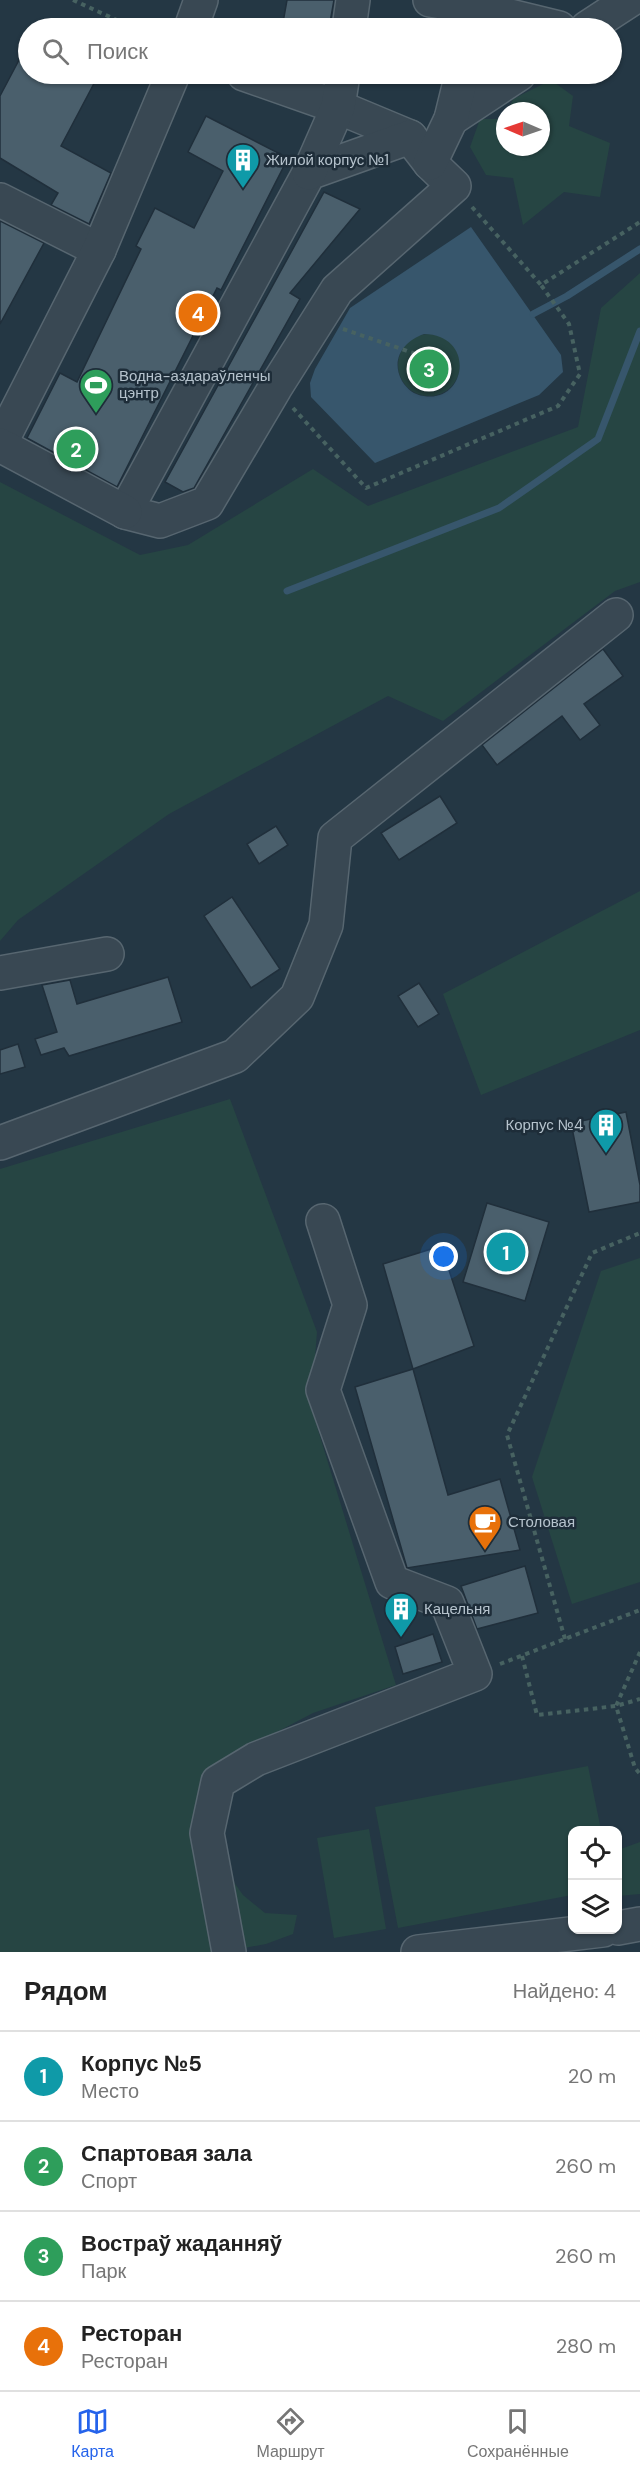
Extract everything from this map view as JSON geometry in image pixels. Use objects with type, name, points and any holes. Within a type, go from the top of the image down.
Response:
[{"type":"street","points":[[195,18],[201,0]]},
{"type":"street","points":[[350,18],[353,0]]},
{"type":"street","points":[[430,0],[507,18]]},
{"type":"street","points":[[602,18],[630,0]]},
{"type":"street","points":[[169,84],[99,250],[0,445],[125,512],[160,521],[207,503],[274,388],[337,290],[454,186],[430,163],[410,137],[272,84]]},
{"type":"street","points":[[125,512],[309,173],[338,108],[342,84]]},
{"type":"street","points":[[430,163],[451,119],[460,84]]},
{"type":"street","points":[[451,119],[504,84]]},
{"type":"street","points":[[309,173],[410,137]]},
{"type":"street","points":[[0,200],[99,250]]},
{"type":"street","points":[[0,1143],[235,1056],[297,997],[327,925],[334,838],[616,615]]},
{"type":"street","points":[[0,974],[107,954]]},
{"type":"street","points":[[229,1952],[207,1833],[218,1782],[256,1759],[474,1674],[447,1603],[392,1582],[322,1390],[350,1305],[323,1221]]},
{"type":"street","points":[[622,1927],[640,1924]]},
{"type":"street","points":[[418,1952],[568,1933]]},
{"type":"path","points":[[74,0],[113,18]]},
{"type":"path","points":[[274,388],[366,488],[558,406],[580,374],[568,324],[541,285],[454,186]]},
{"type":"path","points":[[541,285],[640,222]]},
{"type":"path","points":[[341,328],[419,355]]},
{"type":"path","points":[[565,1639],[507,1435],[592,1253],[640,1233]]},
{"type":"path","points":[[474,1674],[640,1610]]},
{"type":"path","points":[[640,1652],[616,1706],[635,1768],[640,1774]]},
{"type":"path","points":[[522,1656],[537,1715],[616,1706],[640,1699]]},
{"type":"green space","points":[[543,84],[556,84],[573,96],[569,126],[610,143],[600,197],[564,192],[523,225],[513,178],[486,175],[470,147],[480,119],[496,119],[496,156],[550,156],[550,102],[512,102],[513,99]]},
{"type":"green space","points":[[640,273],[640,582],[615,591],[443,721],[388,696],[169,814],[18,920],[0,941],[0,482],[140,555],[188,545],[313,469],[368,506],[578,427],[601,308]]},
{"type":"green space","points":[[423,334],[435,334],[451,343],[458,353],[460,365],[458,377],[451,387],[435,396],[423,396],[412,391],[403,382],[398,371],[398,359],[403,348],[412,339]]},
{"type":"green space","points":[[640,891],[640,1030],[481,1095],[443,994]]},
{"type":"green space","points":[[230,1099],[317,1332],[311,1407],[396,1685],[313,1713],[235,1754],[221,1831],[231,1878],[243,1895],[265,1913],[297,1915],[293,1934],[266,1944],[223,1952],[0,1952],[0,1169]]},
{"type":"green space","points":[[640,1258],[640,1582],[572,1604],[532,1477],[601,1271]]},
{"type":"green space","points":[[588,1766],[600,1826],[568,1826],[568,1896],[398,1928],[375,1807]]},
{"type":"green space","points":[[369,1829],[386,1929],[334,1938],[317,1838]]},
{"type":"green space","points":[[640,1842],[640,1894],[622,1896],[622,1849]]},
{"type":"water","points":[[471,227],[561,355],[563,372],[539,395],[375,463],[311,397],[310,383],[315,369],[350,308]],"holes":[[[424,334],[441,337],[452,345],[458,356],[460,368],[457,380],[449,389],[438,395],[417,394],[406,387],[402,381],[398,358],[405,346],[417,337]]]},
{"type":"building","points":[[287,0],[334,0],[331,18],[284,18]]},
{"type":"building","points":[[18,62],[18,84],[94,84],[61,146],[111,173],[89,224],[51,205],[58,193],[0,158],[0,96]]},
{"type":"building","points":[[206,116],[288,158],[221,290],[217,288],[117,487],[27,438],[60,373],[77,382],[141,249],[136,246],[155,208],[194,228],[223,171],[188,152]]},
{"type":"building","points":[[324,192],[360,209],[290,293],[300,299],[194,488],[183,492],[165,482]]},
{"type":"building","points":[[0,221],[44,243],[0,324]]},
{"type":"building","points":[[603,649],[623,676],[584,704],[600,725],[580,740],[562,716],[497,765],[482,745]]},
{"type":"building","points":[[440,796],[457,823],[399,860],[381,833]]},
{"type":"building","points":[[276,826],[288,845],[259,864],[247,844]]},
{"type":"building","points":[[232,897],[280,969],[251,988],[204,916]]},
{"type":"building","points":[[168,977],[182,1022],[69,1056],[64,1048],[41,1055],[35,1039],[57,1032],[42,985],[70,980],[77,1004]]},
{"type":"building","points":[[419,983],[439,1014],[418,1027],[398,996]]},
{"type":"building","points":[[18,1044],[25,1067],[0,1074],[0,1050]]},
{"type":"building","name":"Корпус №4","points":[[626,1112],[640,1185],[640,1202],[589,1212],[571,1123]]},
{"type":"building","points":[[487,1203],[549,1222],[525,1301],[463,1282]]},
{"type":"building","points":[[441,1246],[474,1346],[413,1369],[383,1264]]},
{"type":"building","points":[[413,1369],[448,1495],[500,1479],[520,1550],[407,1568],[355,1387]]},
{"type":"building","points":[[525,1566],[538,1613],[477,1629],[461,1586]]},
{"type":"building","name":"Кацельня","points":[[433,1634],[442,1662],[403,1674],[395,1647]]},
{"type":"waterway","points":[[533,314],[567,296],[640,249]]},
{"type":"waterway","points":[[287,591],[499,508],[598,439],[640,331]]},
{"type":"place","name":"Жилой корпус №1","points":[[243,189]]},
{"type":"place","name":"Ресторан","points":[[198,313]]},
{"type":"place","name":"Востраў жаданняў","points":[[429,369]]},
{"type":"place","name":"Водна-аздараўленчы цэнтр","points":[[96,414]]},
{"type":"place","name":"Спартовая зала","points":[[76,449]]},
{"type":"place","name":"Корпус №4","points":[[606,1154]]},
{"type":"place","name":"Корпус №5","points":[[506,1252]]},
{"type":"place","name":"Столовая","points":[[485,1551]]},
{"type":"place","name":"Кацельня","points":[[401,1638]]}]
